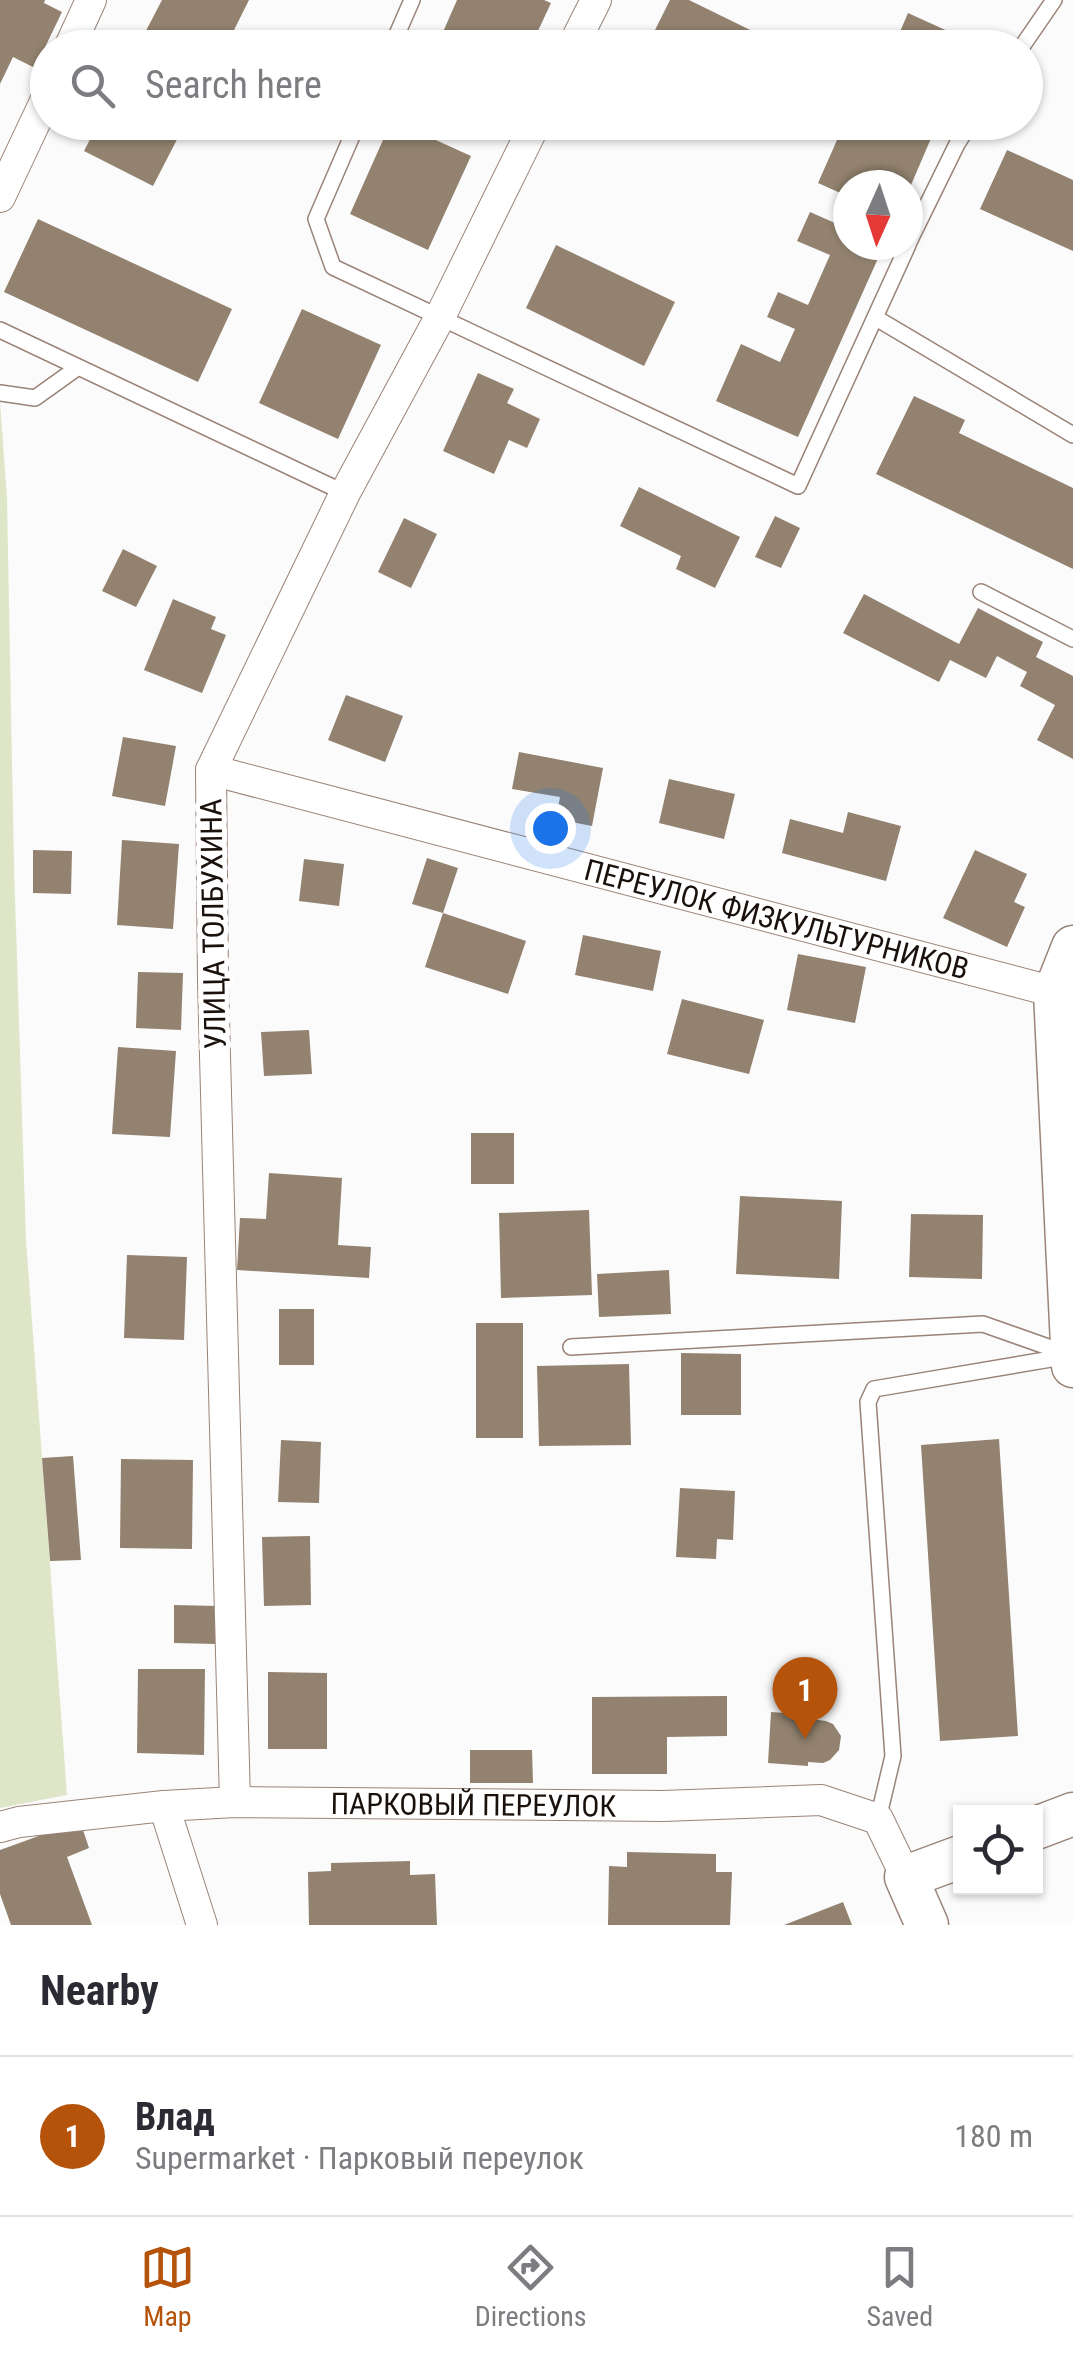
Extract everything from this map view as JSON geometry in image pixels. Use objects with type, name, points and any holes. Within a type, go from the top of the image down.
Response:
[{"type":"street","points":[[78,30],[92,0]]},
{"type":"street","points":[[581,30],[596,0]]},
{"type":"street","points":[[0,197],[30,133]]},
{"type":"street","name":"УЛИЦА ТОЛБУХИНА","points":[[235,1802],[211,770],[345,492],[440,317],[527,140]]},
{"type":"street","name":"ПЕРЕУЛОК ФИЗКУЛЬТУРНИКОВ","points":[[211,770],[1054,992]]},
{"type":"street","points":[[1072,1361],[1068,1158],[1054,992],[1073,947]]},
{"type":"street","name":"ПАРКОВЫЙ ПЕРЕУЛОК","points":[[0,1827],[164,1806],[235,1802],[663,1806],[821,1800],[878,1818]]},
{"type":"street","points":[[164,1806],[202,1925]]},
{"type":"street","points":[[1043,1825],[1073,1814]]},
{"type":"street","points":[[878,1818],[928,1925]]},
{"type":"street","points":[[906,1877],[953,1859]]},
{"type":"lane","points":[[399,30],[412,0]]},
{"type":"lane","points":[[1033,30],[1054,0]]},
{"type":"lane","points":[[350,140],[316,220],[333,267],[798,486],[901,260]]},
{"type":"lane","points":[[923,214],[960,140]]},
{"type":"lane","points":[[876,318],[1073,435]]},
{"type":"lane","points":[[0,330],[345,492]]},
{"type":"lane","points":[[0,393],[35,398],[76,368]]},
{"type":"lane","points":[[981,592],[1073,639]]},
{"type":"lane","points":[[571,1347],[983,1324],[1072,1361]]},
{"type":"lane","points":[[878,1818],[893,1756],[868,1402],[874,1389],[891,1385],[1072,1361]]},
{"type":"green space","points":[[0,401],[7,499],[26,1240],[67,1795],[0,1808]]},
{"type":"building","points":[[0,0],[45,0],[44,3],[62,12],[53,30],[30,30],[30,66],[13,57],[0,84]]},
{"type":"building","points":[[162,0],[249,0],[234,30],[146,30]]},
{"type":"building","points":[[457,0],[551,3],[538,30],[444,30]]},
{"type":"building","points":[[670,0],[689,0],[750,30],[655,30]]},
{"type":"building","points":[[908,13],[945,30],[901,30]]},
{"type":"building","points":[[90,140],[177,140],[153,186],[84,151]]},
{"type":"building","points":[[383,140],[436,140],[471,156],[428,250],[350,214]]},
{"type":"building","points":[[837,140],[930,140],[917,170],[833,170],[833,190],[818,183]]},
{"type":"building","points":[[1007,150],[1073,180],[1073,251],[980,209]]},
{"type":"building","points":[[810,212],[833,222],[833,260],[877,260],[798,437],[716,401],[741,344],[780,362],[795,329],[767,317],[778,292],[808,305],[830,255],[797,241]]},
{"type":"building","points":[[38,219],[232,309],[198,382],[4,292]]},
{"type":"building","points":[[556,245],[675,302],[644,366],[526,308]]},
{"type":"building","points":[[302,309],[381,345],[338,439],[259,403]]},
{"type":"building","points":[[478,373],[514,389],[507,403],[540,419],[527,448],[509,440],[494,474],[443,451]]},
{"type":"building","points":[[914,396],[965,420],[959,433],[1073,488],[1073,569],[876,474]]},
{"type":"building","points":[[639,487],[740,537],[715,588],[676,569],[681,556],[620,526]]},
{"type":"building","points":[[775,516],[800,528],[781,568],[755,557]]},
{"type":"building","points":[[404,518],[437,534],[411,588],[378,572]]},
{"type":"building","points":[[123,549],[157,566],[136,607],[102,591]]},
{"type":"building","points":[[864,594],[959,644],[978,608],[1043,642],[1036,657],[1073,676],[1073,759],[1037,740],[1055,705],[1020,686],[1027,672],[997,656],[986,678],[950,660],[939,682],[843,633]]},
{"type":"building","points":[[173,599],[216,617],[211,629],[226,635],[202,693],[144,670]]},
{"type":"building","points":[[346,695],[403,716],[385,762],[328,740]]},
{"type":"building","points":[[123,737],[176,746],[165,806],[112,796]]},
{"type":"building","points":[[519,752],[603,768],[592,826],[556,819],[560,797],[512,789]]},
{"type":"building","points":[[669,779],[735,794],[724,839],[659,823]]},
{"type":"building","points":[[848,812],[901,826],[886,881],[782,853],[790,819],[843,833]]},
{"type":"building","points":[[122,840],[179,844],[173,929],[117,925]]},
{"type":"building","points":[[33,850],[72,851],[71,894],[33,893]]},
{"type":"building","points":[[975,850],[1027,874],[1014,902],[1025,907],[1007,947],[943,918]]},
{"type":"building","points":[[427,858],[458,868],[443,913],[412,904]]},
{"type":"building","points":[[304,859],[344,864],[339,906],[299,901]]},
{"type":"building","points":[[443,913],[526,941],[508,994],[425,967]]},
{"type":"building","points":[[583,935],[661,951],[653,991],[575,975]]},
{"type":"building","points":[[798,954],[866,967],[855,1023],[787,1010]]},
{"type":"building","points":[[138,972],[183,973],[181,1030],[136,1028]]},
{"type":"building","points":[[682,999],[764,1020],[749,1074],[667,1054]]},
{"type":"building","points":[[309,1030],[312,1074],[264,1076],[261,1032]]},
{"type":"building","points":[[118,1047],[176,1051],[170,1137],[112,1134]]},
{"type":"building","points":[[471,1133],[514,1133],[514,1184],[471,1184]]},
{"type":"building","points":[[269,1173],[342,1178],[338,1245],[371,1247],[369,1278],[237,1270],[240,1218],[266,1219]]},
{"type":"building","points":[[740,1196],[842,1201],[839,1279],[736,1274]]},
{"type":"building","points":[[589,1210],[592,1295],[501,1298],[499,1213]]},
{"type":"building","points":[[911,1214],[983,1215],[982,1279],[909,1277]]},
{"type":"building","points":[[127,1255],[187,1257],[184,1340],[124,1338]]},
{"type":"building","points":[[669,1270],[671,1314],[599,1317],[597,1274]]},
{"type":"building","points":[[279,1309],[314,1309],[314,1365],[279,1365]]},
{"type":"building","points":[[476,1323],[523,1323],[523,1438],[476,1438]]},
{"type":"building","points":[[681,1353],[741,1354],[741,1415],[681,1415]]},
{"type":"building","points":[[629,1364],[631,1445],[539,1446],[537,1366]]},
{"type":"building","points":[[999,1439],[1018,1736],[940,1741],[921,1445]]},
{"type":"building","points":[[281,1440],[321,1442],[319,1503],[278,1502]]},
{"type":"building","points":[[73,1456],[81,1560],[50,1561],[42,1458]]},
{"type":"building","points":[[121,1459],[193,1460],[192,1549],[120,1548]]},
{"type":"building","points":[[680,1488],[735,1491],[733,1540],[717,1539],[716,1559],[676,1557]]},
{"type":"building","points":[[310,1536],[311,1605],[264,1606],[262,1537]]},
{"type":"building","points":[[174,1605],[217,1606],[217,1644],[174,1643]]},
{"type":"building","points":[[138,1669],[205,1669],[204,1755],[137,1753]]},
{"type":"building","points":[[268,1672],[327,1673],[327,1749],[268,1749]]},
{"type":"building","points":[[727,1696],[727,1736],[667,1737],[667,1774],[592,1774],[592,1697]]},
{"type":"building","points":[[771,1712],[811,1715],[811,1719],[833,1724],[841,1736],[839,1750],[830,1760],[808,1762],[808,1766],[768,1763]]},
{"type":"building","points":[[470,1750],[532,1750],[533,1783],[470,1783]]},
{"type":"building","points":[[80,1821],[89,1848],[67,1857],[92,1925],[11,1925],[0,1894],[0,1850]]},
{"type":"building","points":[[627,1852],[716,1854],[716,1872],[732,1872],[730,1925],[608,1925],[609,1866],[627,1867]]},
{"type":"building","points":[[410,1861],[410,1875],[435,1874],[437,1925],[309,1925],[308,1872],[331,1871],[331,1863]]},
{"type":"building","points":[[843,1902],[852,1925],[784,1925]]},
{"type":"place","name":"Влад","points":[[805,1739]]}]
